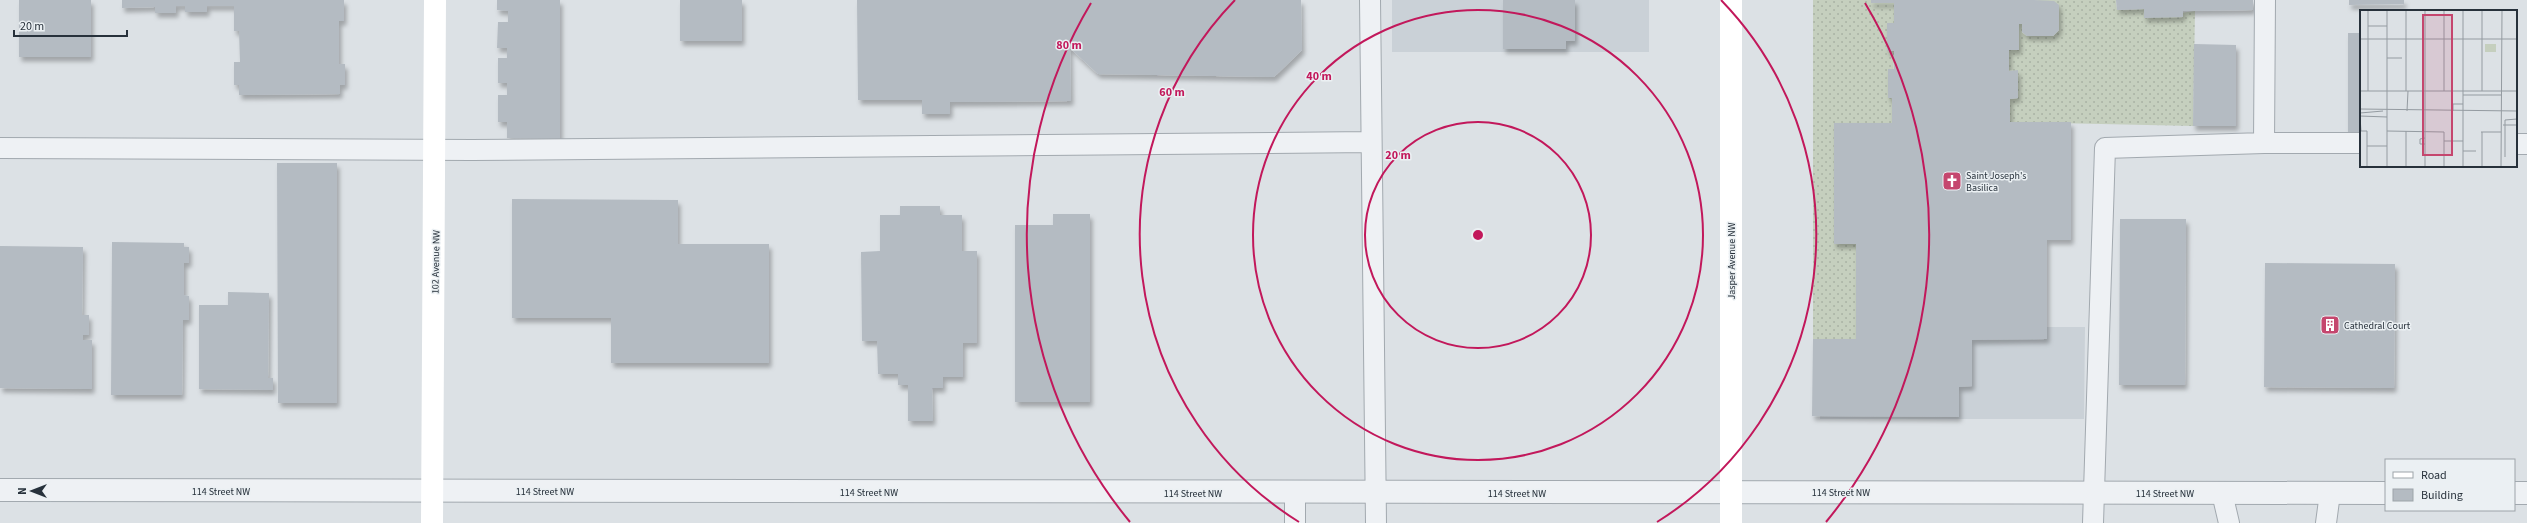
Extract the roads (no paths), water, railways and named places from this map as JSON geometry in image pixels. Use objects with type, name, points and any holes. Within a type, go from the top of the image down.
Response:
[{"type":"street","name":"102 Avenue NW","points":[[432,523],[436,150],[435,0]]},
{"type":"street","name":"Jasper Avenue NW","points":[[1731,0],[1731,523]]},
{"type":"street","name":"114 Street NW","points":[[0,490],[1295,493],[2385,493]]},
{"type":"street","points":[[2515,493],[2527,493]]},
{"type":"lane","points":[[1370,0],[1376,523]]},
{"type":"lane","points":[[2264,143],[2265,0]]},
{"type":"lane","points":[[0,148],[436,150],[1371,142]]},
{"type":"lane","points":[[2093,523],[2105,148],[2264,143],[2360,143]]},
{"type":"lane","points":[[1295,493],[1295,523]]},
{"type":"lane","points":[[2222,493],[2229,523]]},
{"type":"lane","points":[[2326,523],[2330,493]]},
{"type":"place","name":"Saint Joseph's Basilica","points":[[1952,181]]},
{"type":"place","name":"Cathedral Court","points":[[2330,325]]}]
